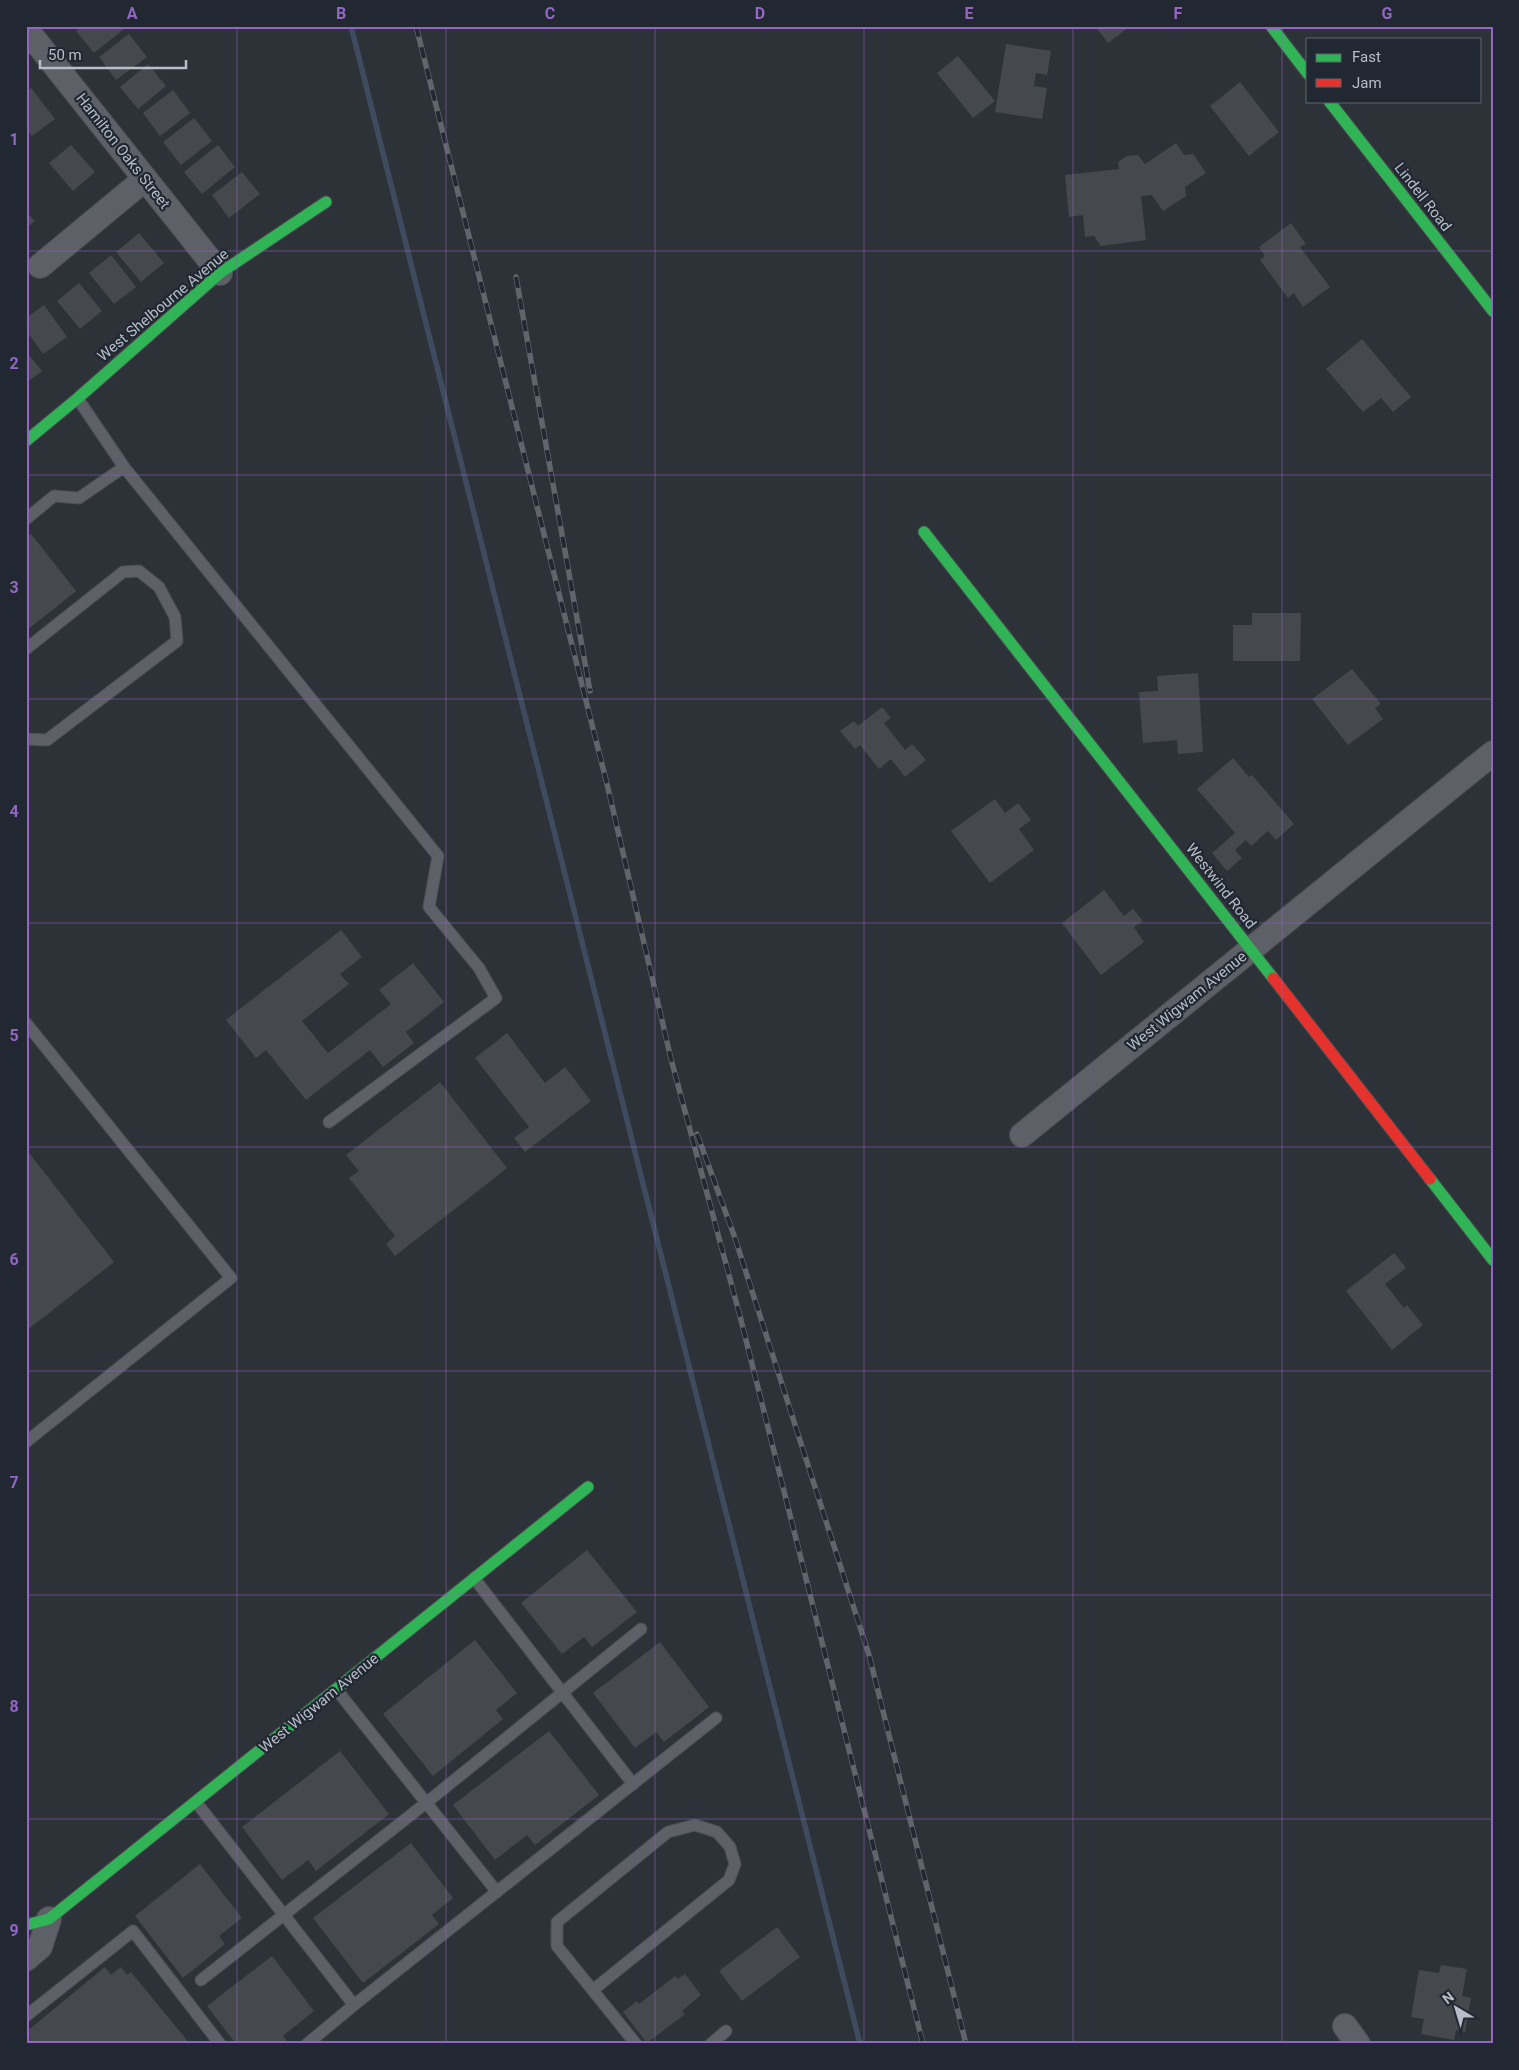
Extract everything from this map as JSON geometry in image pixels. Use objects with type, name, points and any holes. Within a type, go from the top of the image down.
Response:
[{"type":"street","points":[[1271,26],[1306,71]]},
{"type":"street","name":"Hamilton Oaks Street","points":[[29,37],[220,273]]},
{"type":"street","name":"Lindell Road","points":[[1330,102],[1493,311]]},
{"type":"street","points":[[40,266],[145,180]]},
{"type":"street","name":"West Shelbourne Avenue","points":[[26,441],[78,398],[220,273],[326,202]]},
{"type":"street","name":"Westwind Road","points":[[924,532],[1493,1260]]},
{"type":"street","name":"West Wigwam Avenue","points":[[1022,1135],[1493,754]]},
{"type":"street","name":"West Wigwam Avenue","points":[[26,1925],[49,1920],[588,1487]]},
{"type":"street","points":[[26,1959],[40,1947],[49,1920]]},
{"type":"lane","points":[[78,398],[124,467],[438,856],[429,907],[479,968],[496,998],[329,1122]]},
{"type":"lane","points":[[26,519],[54,496],[79,498],[124,467]]},
{"type":"lane","points":[[26,649],[123,572],[140,571],[159,587],[175,617],[177,641],[47,740],[26,739]]},
{"type":"lane","points":[[26,1023],[231,1278],[26,1442]]},
{"type":"lane","points":[[474,1578],[632,1784]]},
{"type":"lane","points":[[201,1980],[426,1803],[641,1629]]},
{"type":"lane","points":[[336,1689],[497,1892]]},
{"type":"lane","points":[[307,2044],[716,1718]]},
{"type":"lane","points":[[196,1802],[354,2005]]},
{"type":"lane","points":[[593,1990],[729,1880],[735,1864],[730,1846],[717,1832],[695,1825],[668,1832],[557,1922],[557,1946],[636,2044]]},
{"type":"lane","points":[[26,2016],[133,1931],[220,2044]]},
{"type":"lane","points":[[711,2044],[726,2032]]},
{"type":"building","points":[[82,26],[128,26],[94,53],[76,31]]},
{"type":"building","points":[[1095,26],[1130,26],[1108,43]]},
{"type":"building","points":[[129,34],[147,57],[116,80],[99,57]]},
{"type":"building","points":[[1006,44],[1051,51],[1047,75],[1036,73],[1034,86],[1047,88],[1042,119],[995,112]]},
{"type":"building","points":[[958,56],[995,101],[973,118],[937,73]]},
{"type":"building","points":[[148,64],[166,86],[138,109],[120,87]]},
{"type":"building","points":[[1240,82],[1279,132],[1249,156],[1210,106]]},
{"type":"building","points":[[31,88],[55,119],[32,136],[26,129],[26,91]]},
{"type":"building","points":[[173,90],[190,113],[160,136],[143,113]]},
{"type":"building","points":[[194,118],[212,141],[181,165],[163,142]]},
{"type":"building","points":[[1176,143],[1184,155],[1193,154],[1206,173],[1185,187],[1186,196],[1163,211],[1152,195],[1141,196],[1146,240],[1101,246],[1094,236],[1085,237],[1083,215],[1069,217],[1065,175],[1119,169],[1118,162],[1127,156],[1138,155],[1145,164]]},
{"type":"building","points":[[71,145],[95,172],[73,191],[49,163]]},
{"type":"building","points":[[218,145],[235,167],[202,194],[184,172]]},
{"type":"building","points":[[242,172],[260,194],[229,218],[212,195]]},
{"type":"building","points":[[26,211],[35,221],[26,228]]},
{"type":"building","points":[[1291,223],[1306,244],[1300,247],[1330,287],[1303,307],[1294,293],[1288,298],[1260,260],[1265,256],[1259,247]]},
{"type":"building","points":[[139,233],[164,263],[141,282],[116,252]]},
{"type":"building","points":[[111,255],[136,287],[114,304],[89,273]]},
{"type":"building","points":[[79,283],[102,311],[80,329],[57,301]]},
{"type":"building","points":[[44,305],[67,337],[43,354],[26,330],[26,318]]},
{"type":"building","points":[[1362,339],[1411,397],[1393,412],[1381,398],[1363,412],[1326,369]]},
{"type":"building","points":[[26,351],[42,371],[26,383]]},
{"type":"building","points":[[31,534],[76,591],[26,631],[26,538]]},
{"type":"building","points":[[1252,613],[1301,613],[1300,661],[1233,661],[1233,625],[1252,625]]},
{"type":"building","points":[[1352,669],[1381,704],[1375,708],[1383,719],[1348,745],[1312,699]]},
{"type":"building","points":[[1198,673],[1203,752],[1178,754],[1177,740],[1143,743],[1139,692],[1158,691],[1157,676]]},
{"type":"building","points":[[882,707],[891,718],[884,723],[905,750],[912,744],[926,760],[905,777],[891,759],[879,769],[860,745],[855,749],[840,731],[854,721],[858,726]]},
{"type":"building","points":[[1233,758],[1249,777],[1252,775],[1294,824],[1276,840],[1268,831],[1251,846],[1246,840],[1235,850],[1242,858],[1227,871],[1212,853],[1235,833],[1197,789]]},
{"type":"building","points":[[995,799],[1005,813],[1018,803],[1031,820],[1019,829],[1034,850],[990,883],[951,831]]},
{"type":"building","points":[[1104,890],[1124,916],[1133,909],[1143,921],[1134,927],[1144,942],[1101,975],[1062,923]]},
{"type":"building","points":[[341,930],[362,957],[340,974],[349,984],[302,1021],[328,1053],[391,1004],[379,990],[413,963],[444,1002],[406,1032],[414,1043],[383,1067],[370,1050],[306,1100],[266,1050],[256,1058],[226,1020]]},
{"type":"building","points":[[507,1033],[545,1083],[565,1067],[591,1101],[525,1152],[514,1138],[529,1127],[475,1058]]},
{"type":"building","points":[[440,1082],[507,1168],[395,1256],[386,1244],[395,1236],[349,1178],[359,1171],[346,1155]]},
{"type":"building","points":[[26,1149],[114,1262],[26,1331]]},
{"type":"building","points":[[1394,1253],[1406,1268],[1385,1284],[1404,1308],[1407,1305],[1423,1325],[1392,1350],[1346,1291]]},
{"type":"building","points":[[587,1550],[637,1612],[592,1647],[584,1637],[562,1654],[521,1603]]},
{"type":"building","points":[[475,1640],[517,1693],[496,1710],[503,1719],[433,1776],[383,1714]]},
{"type":"building","points":[[660,1642],[709,1707],[664,1742],[656,1732],[635,1748],[593,1693]]},
{"type":"building","points":[[549,1731],[599,1795],[535,1845],[527,1835],[495,1860],[453,1805]]},
{"type":"building","points":[[340,1751],[389,1814],[316,1871],[308,1860],[282,1880],[242,1827]]},
{"type":"building","points":[[411,1843],[453,1898],[432,1915],[439,1924],[363,1983],[313,1918]]},
{"type":"building","points":[[200,1864],[242,1918],[219,1936],[225,1944],[183,1978],[135,1916]]},
{"type":"building","points":[[777,1927],[800,1957],[742,2001],[719,1971]]},
{"type":"building","points":[[272,1956],[314,2011],[283,2036],[289,2044],[236,2044],[207,2006]]},
{"type":"building","points":[[1441,1965],[1467,1969],[1462,1996],[1471,1998],[1465,2032],[1456,2030],[1454,2040],[1421,2034],[1424,2019],[1411,2017],[1419,1970],[1439,1973]]},
{"type":"building","points":[[105,1967],[111,1975],[121,1967],[127,1975],[131,1972],[190,2044],[26,2044],[30,2039],[26,2032]]},
{"type":"building","points":[[685,1974],[701,1995],[682,2011],[685,2014],[647,2043],[623,2012],[637,2001],[639,2004],[675,1976],[678,1979]]},
{"type":"waterway","points":[[351,26],[860,2044]]},
{"type":"railway","points":[[416,26],[607,784],[671,1059],[741,1320],[923,2044]]},
{"type":"railway","points":[[516,277],[590,691]]},
{"type":"railway","points":[[697,1134],[735,1238],[869,1655],[966,2044]]},
{"type":"traffic: fast","points":[[1271,26],[1306,71]]},
{"type":"traffic: fast","points":[[1330,102],[1493,311]]},
{"type":"traffic: fast","points":[[26,441],[78,398],[220,273],[326,202]]},
{"type":"traffic: fast","points":[[924,532],[1273,978]]},
{"type":"traffic: fast","points":[[1430,1179],[1493,1260]]},
{"type":"traffic: fast","points":[[26,1925],[49,1919],[588,1487]]},
{"type":"traffic: jam","points":[[1273,978],[1430,1179]]}]
